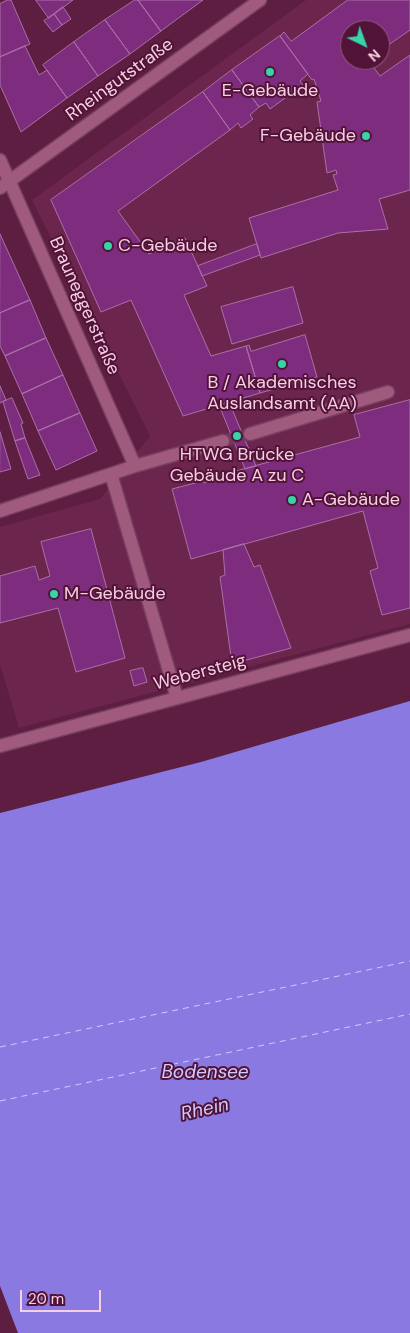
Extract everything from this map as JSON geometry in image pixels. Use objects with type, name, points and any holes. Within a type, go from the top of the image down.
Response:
[{"type":"street","name":"Rheingutstraße","points":[[5,185],[245,4],[260,0]]},
{"type":"street","name":"Brauneggerstraße","points":[[0,160],[5,185],[135,466]]},
{"type":"street","points":[[250,434],[388,392]]},
{"type":"street","points":[[0,511],[135,466],[223,441]]},
{"type":"street","points":[[111,474],[177,698]]},
{"type":"street","name":"Webersteig","points":[[0,746],[410,634]]},
{"type":"shaded area","points":[[306,0],[410,0],[410,624],[19,728],[0,665],[0,527],[100,499],[150,436],[32,200]]},
{"type":"water","name":"Bodensee","points":[[410,701],[410,1333],[0,1333],[0,813],[201,762]]},
{"type":"pier","points":[[0,1286],[18,1333],[0,1333]]},
{"type":"building","points":[[11,0],[30,44],[0,57],[0,4]]},
{"type":"building","points":[[36,0],[73,0],[49,18]]},
{"type":"building","points":[[135,0],[138,0],[161,31],[130,54],[105,20]]},
{"type":"building","points":[[138,0],[203,0],[161,31]]},
{"type":"building","name":"F-Gebäude","points":[[348,0],[410,0],[410,30],[390,44],[390,20],[340,20],[340,70],[376,70],[380,76],[410,55],[410,190],[379,199],[388,229],[338,233],[261,258],[249,218],[338,190],[333,175],[337,174],[336,170],[327,173],[317,102],[321,101],[314,79],[312,80],[280,36],[284,32],[291,41]]},
{"type":"building","points":[[63,7],[71,19],[62,25],[54,14]]},
{"type":"building","points":[[54,14],[62,25],[53,32],[44,21]]},
{"type":"building","points":[[105,20],[130,54],[98,76],[74,42]]},
{"type":"building","name":"E-Gebäude","points":[[280,36],[308,74],[300,81],[303,85],[270,109],[266,103],[259,107],[232,70]]},
{"type":"building","points":[[74,42],[98,76],[67,98],[43,65]]},
{"type":"building","points":[[25,46],[39,75],[47,70],[67,98],[21,132],[0,85],[0,57]]},
{"type":"building","points":[[232,70],[259,107],[250,115],[253,119],[241,128],[238,123],[230,130],[203,92]]},
{"type":"building","name":"C-Gebäude","points":[[203,92],[230,130],[118,211],[149,254],[185,238],[207,286],[184,295],[211,356],[246,346],[260,393],[183,416],[131,300],[101,312],[51,200]]},
{"type":"building","points":[[0,234],[30,300],[0,313]]},
{"type":"building","points":[[257,244],[260,255],[202,276],[198,266]]},
{"type":"building","points":[[293,287],[303,323],[232,344],[221,307]]},
{"type":"building","points":[[30,300],[46,338],[5,356],[0,346],[0,313]]},
{"type":"building","name":"B / Akademisches Auslandsamt (AA)","points":[[305,335],[317,377],[260,393],[246,346],[249,345],[251,351]]},
{"type":"building","points":[[46,338],[63,375],[22,394],[5,356]]},
{"type":"building","points":[[63,375],[80,413],[38,431],[22,394]]},
{"type":"building","points":[[0,386],[6,400],[0,403]]},
{"type":"building","points":[[12,398],[23,423],[21,424],[25,438],[15,441],[3,402]]},
{"type":"building","name":"A-Gebäude","points":[[410,400],[410,608],[382,615],[370,571],[378,568],[363,511],[191,559],[172,489],[203,481],[204,483],[225,477],[225,474],[360,437],[354,415]]},
{"type":"building","name":"HTWG Brücke Gebäude A zu C","points":[[229,402],[256,466],[245,469],[219,405]]},
{"type":"building","points":[[80,413],[97,451],[56,470],[38,431]]},
{"type":"building","points":[[0,432],[11,469],[0,472]]},
{"type":"building","points":[[25,438],[40,475],[28,479],[15,441]]},
{"type":"building","name":"M-Gebäude","points":[[91,529],[125,658],[76,672],[58,608],[0,623],[0,576],[35,566],[39,580],[50,576],[41,542]]},
{"type":"building","points":[[244,544],[254,567],[260,565],[291,648],[232,664],[220,577],[225,575],[223,550]]},
{"type":"building","points":[[143,668],[147,682],[134,686],[130,671]]},
{"type":"ferry route","points":[[0,1047],[410,961]]},
{"type":"ferry route","points":[[0,1101],[410,1014]]},
{"type":"tunnel","points":[[223,441],[250,434]]},
{"type":"place","name":"E-Gebäude","points":[[270,72]]},
{"type":"place","name":"F-Gebäude","points":[[366,136]]},
{"type":"place","name":"C-Gebäude","points":[[108,246]]},
{"type":"place","name":"B / Akademisches Auslandsamt (AA)","points":[[282,364]]},
{"type":"place","name":"HTWG Brücke Gebäude A zu C","points":[[237,436]]},
{"type":"place","name":"A-Gebäude","points":[[292,500]]},
{"type":"place","name":"M-Gebäude","points":[[54,594]]},
{"type":"water label","name":"Rhein","points":[[205,1110]]}]
